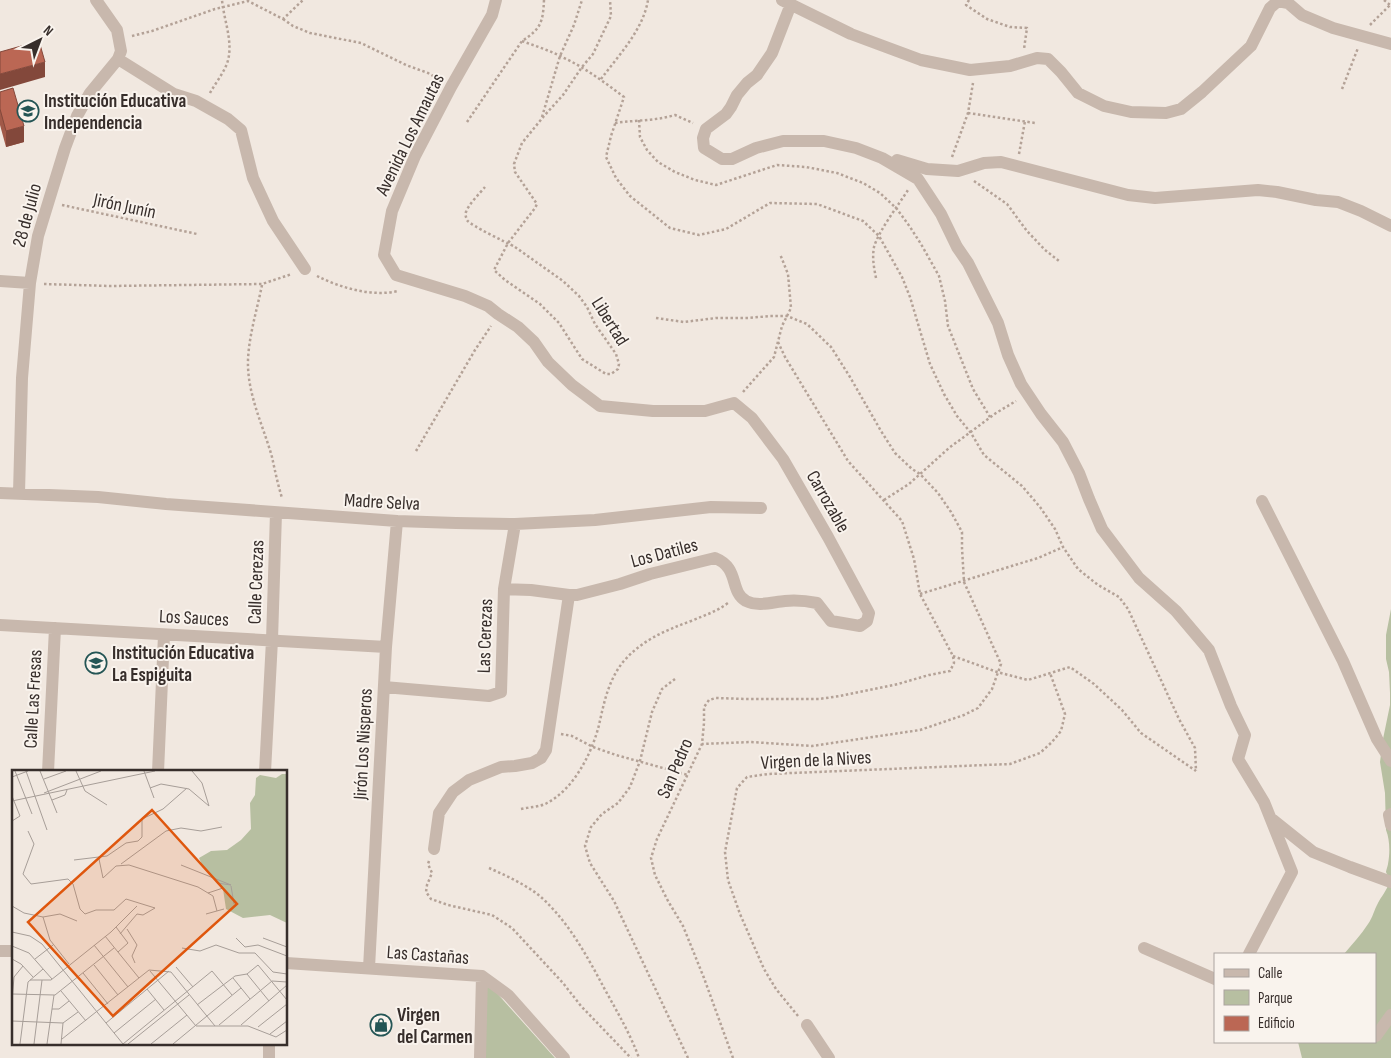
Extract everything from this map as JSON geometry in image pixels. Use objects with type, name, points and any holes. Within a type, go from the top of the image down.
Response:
[{"type":"street","points":[[96,0],[117,30],[121,51],[118,59],[174,94],[196,101],[228,119],[241,130],[253,178],[273,221],[305,269]]},
{"type":"street","name":"Avenida Los Amautas","points":[[496,0],[492,15],[415,156],[392,211],[384,255],[396,275],[465,296],[488,306],[518,327],[534,342],[548,362],[572,385],[600,406],[653,411],[705,411],[734,403]]},
{"type":"street","points":[[1391,44],[1326,25],[1302,15],[1288,2],[1278,1],[1270,8],[1251,46],[1202,92],[1180,109],[1166,114],[1131,112],[1104,106],[1078,93],[1048,59],[1037,58],[1010,66],[970,70],[921,60],[851,34],[786,2],[772,53],[757,75],[737,95],[726,114],[706,129],[703,138],[704,148],[722,159],[732,159],[756,148],[783,141],[824,141],[856,148],[927,169],[953,171],[984,163],[1000,162],[1128,195],[1155,198],[1258,190],[1277,192],[1316,200],[1338,202],[1391,226]]},
{"type":"street","name":"28 de Julio","points":[[19,493],[22,378],[30,283],[38,236],[76,116],[90,92],[118,59]]},
{"type":"street","points":[[856,148],[882,158],[918,179],[941,214],[957,247],[968,263],[998,323],[1008,355],[1018,377],[1041,414],[1063,442],[1079,473],[1102,529],[1139,578],[1176,611],[1208,650],[1231,706],[1245,734],[1238,759],[1264,802],[1292,872],[1249,953]]},
{"type":"street","points":[[0,281],[30,283]]},
{"type":"street","name":"Carrozable","points":[[734,403],[752,418],[783,459],[869,613],[867,621],[860,626],[831,621],[817,603],[806,600],[754,604],[744,600],[739,594]]},
{"type":"street","name":"Madre Selva","points":[[0,493],[98,497],[166,504],[397,521],[515,524],[595,520],[711,507],[761,508]]},
{"type":"street","points":[[1262,501],[1343,661],[1377,739],[1391,761]]},
{"type":"street","name":"Calle Cerezas","points":[[265,770],[272,640],[282,513]]},
{"type":"street","name":"Jirón Los Nisperos","points":[[369,968],[386,647],[397,521]]},
{"type":"street","name":"Las Cerezas","points":[[384,686],[489,696],[501,692],[504,589],[515,524]]},
{"type":"street","name":"Los Datiles","points":[[504,589],[577,595],[715,558],[724,562],[730,570],[739,594]]},
{"type":"street","points":[[434,848],[439,813],[453,792],[469,780],[501,767],[515,766],[541,758],[546,750],[569,595]]},
{"type":"street","name":"Los Sauces","points":[[0,625],[386,647]]},
{"type":"street","name":"Calle Las Fresas","points":[[48,770],[55,628]]},
{"type":"street","points":[[158,770],[164,635]]},
{"type":"street","points":[[1391,814],[1389,816],[1391,825]]},
{"type":"street","points":[[1271,818],[1313,852],[1391,882]]},
{"type":"street","points":[[1144,948],[1214,979]]},
{"type":"street","name":"Las Castañas","points":[[288,963],[482,976],[508,996],[564,1058]]},
{"type":"street","points":[[480,1058],[482,976]]},
{"type":"street","points":[[1376,1036],[1391,1015]]},
{"type":"street","points":[[807,1025],[829,1058]]},
{"type":"path","points":[[202,105],[226,66],[230,53],[230,40],[222,0]]},
{"type":"path","points":[[119,38],[152,32],[189,18],[248,0],[292,26],[310,33],[361,43],[428,73],[451,87]]},
{"type":"path","points":[[283,19],[303,0]]},
{"type":"path","points":[[467,122],[522,41],[534,33],[543,18],[544,0]]},
{"type":"path","points":[[541,119],[560,56],[574,26],[582,0]]},
{"type":"path","points":[[508,244],[536,204],[515,172],[514,164],[522,143],[563,95],[593,54],[610,16],[610,0]]},
{"type":"path","points":[[601,79],[636,32],[646,11],[648,0]]},
{"type":"path","points":[[969,0],[966,5],[987,18],[1010,27],[1027,28],[1022,62]]},
{"type":"path","points":[[1368,37],[1370,33],[1366,30],[1391,5],[1384,0]]},
{"type":"path","points":[[1342,89],[1360,43],[1353,33]]},
{"type":"path","points":[[522,41],[582,67],[624,97],[610,136],[606,157],[616,178],[630,196],[670,228],[699,235],[726,228],[770,203],[816,204],[863,221],[879,236],[902,277],[930,364],[957,416],[971,433],[984,455],[1022,486],[1040,507],[1055,529],[1062,547],[1078,569],[1098,585],[1119,597],[1128,609],[1179,720],[1196,748],[1196,771],[1141,733],[1122,710],[1094,684],[1070,667],[1028,680],[998,672],[953,656],[920,594],[914,559],[902,521],[848,461],[794,373],[778,342]]},
{"type":"path","points":[[976,69],[968,113],[953,171],[979,184],[1007,204],[1045,250],[1059,261]]},
{"type":"path","points":[[968,113],[1034,123]]},
{"type":"path","points":[[615,123],[658,120],[675,115],[706,129]]},
{"type":"path","points":[[639,120],[640,137],[658,162],[675,172],[695,180],[716,185],[777,165],[806,167],[837,173],[863,183],[880,193],[897,209],[921,244],[939,276],[948,326],[973,389],[990,417]]},
{"type":"path","points":[[1017,166],[1025,121]]},
{"type":"path","points":[[876,278],[873,260],[874,246],[912,185],[918,179]]},
{"type":"path","name":"Libertad","points":[[485,187],[468,208],[466,217],[468,221],[508,244],[563,281],[579,296],[587,306],[595,324],[616,354],[619,364],[618,369],[614,373],[606,374],[582,359],[559,323],[540,304],[505,280],[494,270],[508,244]]},
{"type":"path","name":"Jirón Junín","points":[[48,202],[197,234]]},
{"type":"path","points":[[734,403],[774,357],[782,326],[791,308],[788,274],[780,254]]},
{"type":"path","points":[[30,283],[110,286],[262,284],[305,269],[318,277],[353,290],[387,294],[403,290]]},
{"type":"path","points":[[262,284],[250,336],[249,376],[256,410],[272,457],[282,513]]},
{"type":"path","points":[[416,451],[498,314]]},
{"type":"path","points":[[656,318],[684,322],[716,318],[787,316],[807,324],[830,347],[895,453],[920,474],[938,494],[962,532],[964,582],[1000,664],[992,689],[978,708],[964,715],[920,730],[812,746],[751,742],[702,744]]},
{"type":"path","points":[[884,500],[909,484],[949,448],[990,417],[1028,394]]},
{"type":"path","points":[[920,594],[1038,558],[1062,547]]},
{"type":"path","points":[[522,809],[546,804],[564,791],[586,761],[593,747],[608,687],[622,664],[634,650],[659,633],[719,610],[739,594]]},
{"type":"path","name":"San Pedro","points":[[733,1058],[683,926],[655,875],[650,858],[702,744],[704,707],[709,700],[716,698],[799,700],[840,696],[950,671],[954,663],[953,656]]},
{"type":"path","name":"Virgen de la Nives","points":[[807,1025],[776,989],[764,969],[740,914],[728,880],[725,852],[737,788],[746,777],[768,774],[1010,764],[1040,753],[1061,730],[1065,714],[1050,673]]},
{"type":"path","points":[[675,679],[662,689],[652,712],[640,761],[630,787],[618,803],[602,814],[591,827],[585,846],[590,863],[614,901],[688,1058]]},
{"type":"path","points":[[550,732],[572,736],[593,747],[616,755],[688,775]]},
{"type":"path","points":[[434,848],[428,864],[432,874],[426,892],[431,899],[492,915],[512,928],[563,983],[581,1006],[631,1058]]},
{"type":"path","points":[[489,868],[511,878],[536,893],[554,910],[592,963],[620,1016],[639,1058]]},
{"type":"green space","points":[[1391,609],[1391,1058],[1302,1058],[1298,1043],[1376,1043],[1376,953],[1345,953],[1370,921],[1389,883],[1386,872],[1389,860],[1389,847],[1386,830],[1385,793],[1380,762],[1390,705],[1386,635]]},
{"type":"green space","points":[[487,986],[495,991],[555,1058],[485,1058]]},
{"type":"building","points":[[39,41],[45,62],[0,74],[0,52]]},
{"type":"building","points":[[13,88],[24,126],[6,131],[0,109],[0,92]]},
{"type":"place","name":"Institución Educativa Independencia","points":[[28,111]]},
{"type":"place","name":"Institución Educativa La Espiguita","points":[[96,663]]},
{"type":"place","name":"Virgen del Carmen","points":[[381,1025]]}]
